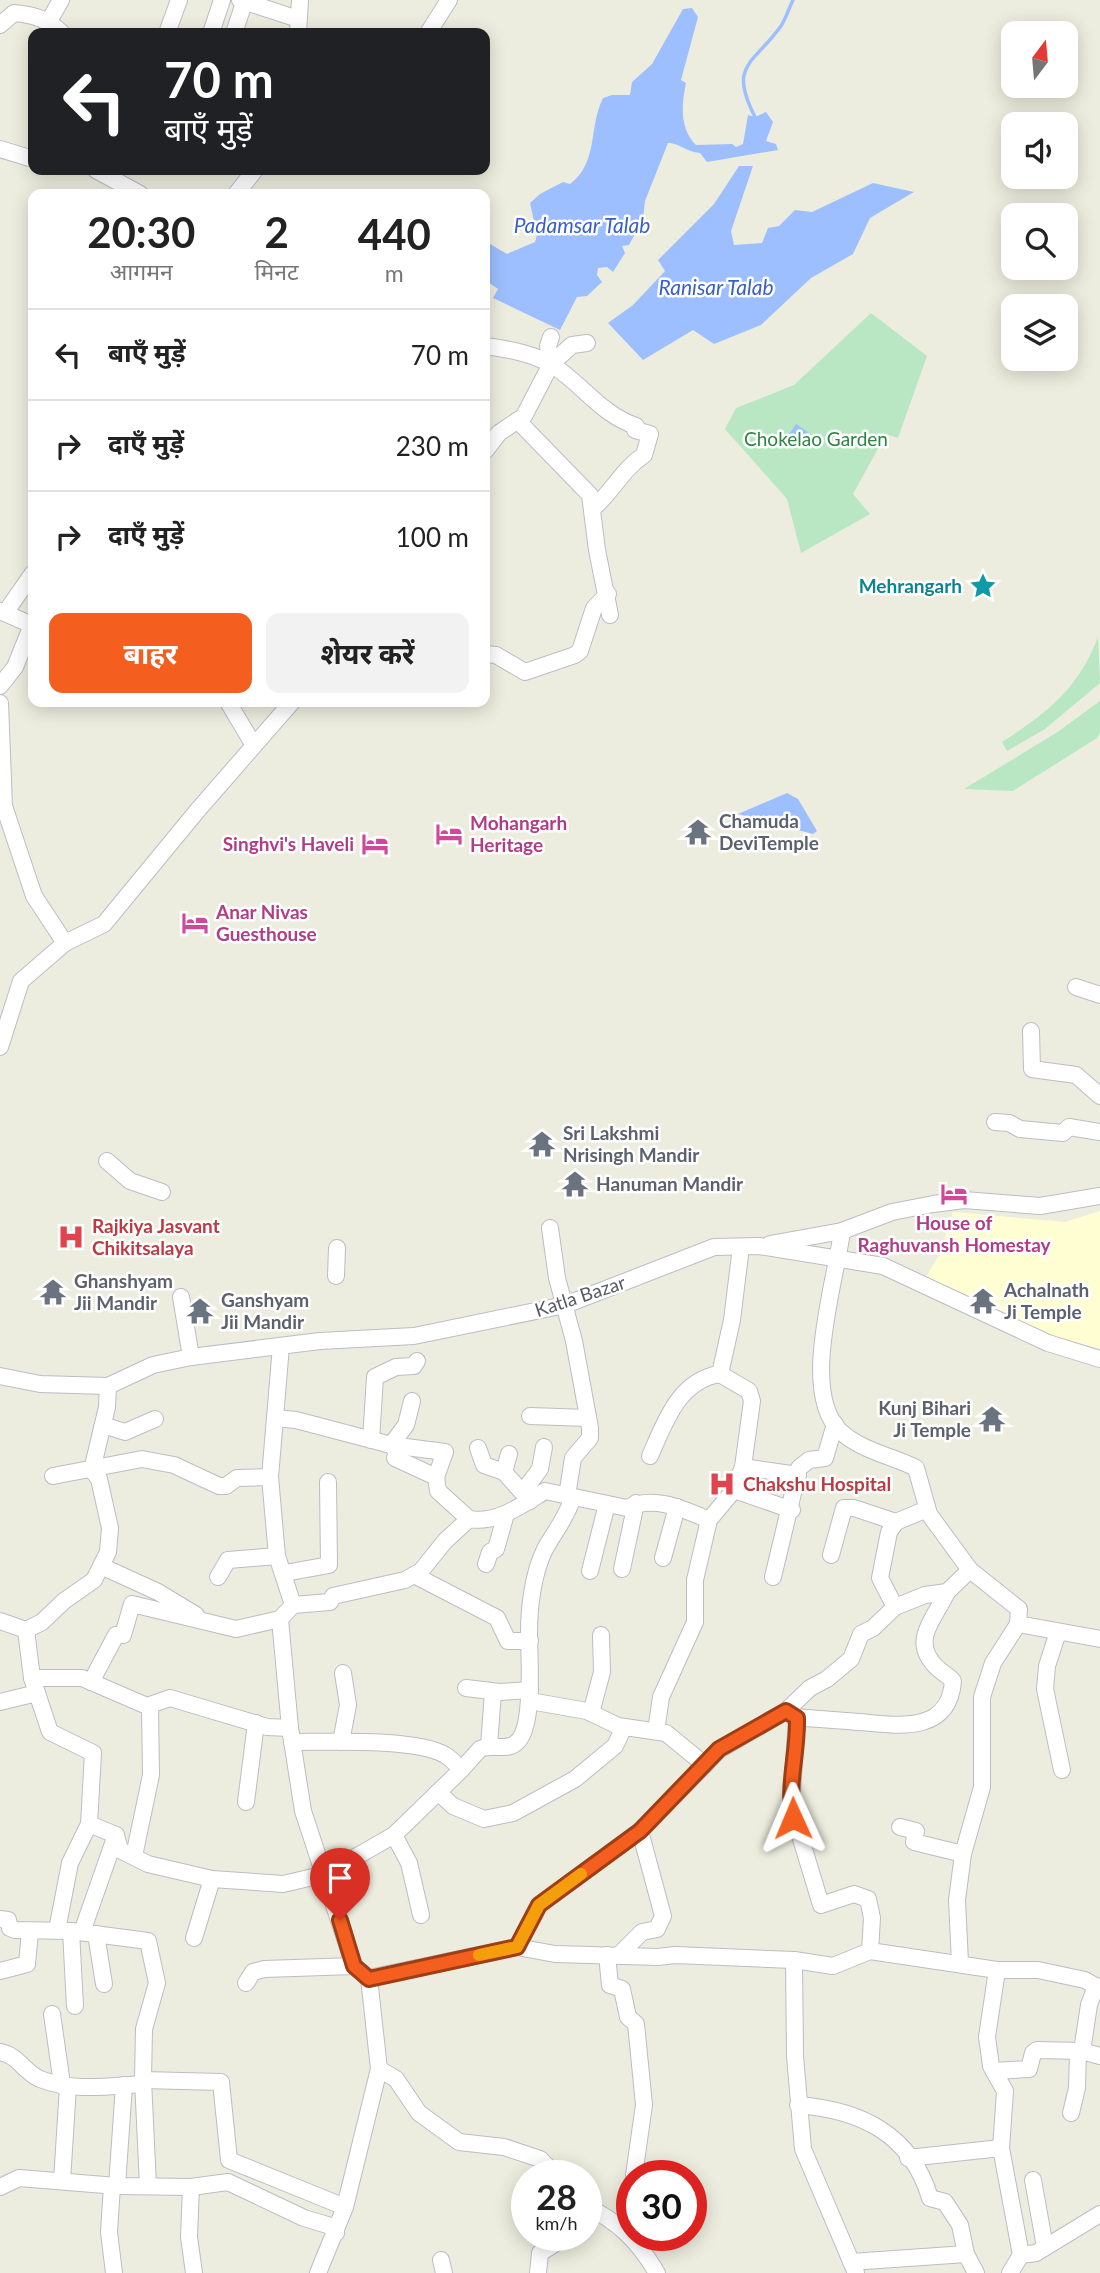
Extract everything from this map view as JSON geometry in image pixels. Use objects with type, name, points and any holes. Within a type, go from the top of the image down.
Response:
[{"type":"street","points":[[49,21],[61,0]]},
{"type":"street","points":[[169,28],[179,0]]},
{"type":"street","points":[[213,28],[222,0]]},
{"type":"street","points":[[235,28],[243,0],[301,28],[300,0]]},
{"type":"street","points":[[431,28],[449,0]]},
{"type":"street","points":[[0,25],[14,13],[49,21],[57,28]]},
{"type":"street","points":[[0,149],[28,157]]},
{"type":"street","points":[[105,175],[131,189]]},
{"type":"street","points":[[240,189],[251,175]]},
{"type":"street","points":[[551,337],[548,345],[551,364]]},
{"type":"street","points":[[490,445],[499,433],[519,422],[551,364],[572,345],[587,344]]},
{"type":"street","points":[[490,347],[516,352],[551,364],[596,405],[636,426],[635,430],[650,434],[644,455],[630,463],[612,490],[592,509]]},
{"type":"street","points":[[519,422],[589,494],[610,615]]},
{"type":"street","points":[[490,427],[499,433]]},
{"type":"street","points":[[28,579],[2,612],[28,623]]},
{"type":"street","points":[[490,654],[496,655],[525,672],[575,655],[580,652],[594,608],[608,594]]},
{"type":"street","points":[[0,685],[15,667],[28,637]]},
{"type":"street","points":[[0,703],[4,806],[34,896],[65,943]]},
{"type":"street","points":[[231,707],[253,744]]},
{"type":"street","points":[[0,1047],[21,981],[65,943],[92,931],[111,916],[253,744],[287,707]]},
{"type":"street","points":[[1076,987],[1100,995]]},
{"type":"street","points":[[1031,1031],[1032,1069],[1076,1075],[1100,1096]]},
{"type":"street","points":[[995,1122],[1025,1130],[1063,1133],[1069,1127],[1100,1132]]},
{"type":"street","points":[[107,1161],[130,1181],[162,1192]]},
{"type":"street","points":[[759,1246],[842,1231],[892,1212],[956,1201],[1040,1206],[1100,1196]]},
{"type":"street","points":[[116,1835],[120,1850],[148,1864],[212,1879],[284,1884],[326,1874],[394,1835],[480,1749],[517,1743],[530,1696],[532,1602],[539,1563],[568,1515],[573,1458],[590,1438],[565,1305],[556,1278],[550,1228]]},
{"type":"street","points":[[842,1231],[821,1348],[823,1386],[835,1424],[847,1437],[916,1468],[927,1509],[970,1570],[1019,1609],[1018,1624],[993,1662],[982,1697],[982,1787],[949,1893],[960,1963]]},
{"type":"street","name":"Katla Bazar","points":[[0,1376],[40,1384],[108,1386],[153,1366],[191,1357],[281,1346],[414,1336],[565,1305],[714,1247],[759,1246],[883,1266],[1048,1343],[1100,1359]]},
{"type":"street","points":[[720,1374],[732,1320],[741,1247]]},
{"type":"street","points":[[336,1276],[337,1248]]},
{"type":"street","points":[[181,1297],[191,1357]]},
{"type":"street","points":[[281,1346],[270,1477],[277,1556],[285,1573],[293,1605]]},
{"type":"street","points":[[371,1440],[375,1377],[396,1367],[414,1366],[417,1361]]},
{"type":"street","points":[[650,1456],[668,1415],[688,1388],[707,1376],[720,1374],[749,1391],[752,1401],[743,1467],[734,1490],[709,1520],[695,1580],[695,1622],[661,1697],[656,1731]]},
{"type":"street","points":[[92,1470],[103,1425],[108,1386]]},
{"type":"street","points":[[412,1401],[406,1425],[394,1448],[395,1458],[436,1477]]},
{"type":"street","points":[[530,1416],[588,1418]]},
{"type":"street","points":[[275,1418],[296,1420],[394,1448],[398,1446],[444,1452],[436,1477],[438,1490],[469,1519],[483,1520],[506,1514],[526,1497],[545,1490],[627,1508],[636,1503],[677,1507],[709,1520]]},
{"type":"street","points":[[103,1425],[125,1432],[155,1419]]},
{"type":"street","points":[[773,1577],[792,1510],[799,1468],[805,1462],[825,1458],[835,1424]]},
{"type":"street","points":[[526,1497],[540,1469],[544,1447]]},
{"type":"street","points":[[478,1448],[484,1465],[504,1472],[526,1497]]},
{"type":"street","points":[[504,1472],[509,1454]]},
{"type":"street","points":[[53,1476],[142,1459],[174,1465],[219,1486],[226,1486],[237,1478],[270,1477]]},
{"type":"street","points":[[743,1467],[798,1475]]},
{"type":"street","points":[[0,1620],[26,1630],[42,1622],[64,1601],[94,1580],[108,1552],[110,1528],[99,1479],[92,1470]]},
{"type":"street","points":[[285,1573],[328,1565],[328,1482]]},
{"type":"street","points":[[734,1490],[792,1510]]},
{"type":"street","points":[[622,1569],[636,1503]]},
{"type":"street","points":[[590,1571],[607,1504]]},
{"type":"street","points":[[663,1558],[677,1507]]},
{"type":"street","points":[[831,1555],[844,1508],[855,1508],[896,1522]]},
{"type":"street","points":[[895,1607],[880,1574],[889,1532],[896,1522],[927,1509]]},
{"type":"street","points":[[486,1564],[490,1552],[496,1549],[506,1514]]},
{"type":"street","points":[[91,1682],[116,1634],[123,1635],[132,1604],[236,1629],[280,1619],[293,1605],[330,1602],[333,1597],[405,1580],[414,1575],[469,1519]]},
{"type":"street","points":[[218,1577],[228,1560],[277,1556]]},
{"type":"street","points":[[101,1566],[158,1592],[210,1623]]},
{"type":"street","points":[[792,1714],[912,1725],[940,1712],[950,1696],[952,1679],[930,1661],[922,1641],[947,1592],[970,1570]]},
{"type":"street","points":[[414,1575],[497,1618],[508,1641],[530,1641]]},
{"type":"street","points":[[517,1947],[539,1905],[640,1831],[719,1749],[792,1714],[810,1688],[827,1679],[851,1660],[861,1634],[873,1629],[895,1607],[925,1595],[947,1592]]},
{"type":"street","points":[[280,1619],[291,1735],[303,1811],[326,1874],[354,1966],[369,1979],[379,2069],[345,2207],[318,2273]]},
{"type":"street","points":[[1018,1624],[1100,1639]]},
{"type":"street","points":[[26,1630],[34,1686],[50,1732],[93,1753],[89,1824],[70,1863],[76,1932],[75,2006]]},
{"type":"street","points":[[1058,1632],[1047,1666],[1045,1689],[1062,1770]]},
{"type":"street","points":[[591,1713],[602,1672],[601,1635]]},
{"type":"street","points":[[341,1742],[348,1706],[343,1673]]},
{"type":"street","points":[[0,1702],[34,1686],[82,1678],[150,1706],[170,1698],[291,1735],[412,1747],[444,1754],[461,1770]]},
{"type":"street","points":[[466,1688],[530,1696],[591,1713],[611,1725],[666,1732],[705,1765]]},
{"type":"street","points":[[489,1746],[493,1692]]},
{"type":"street","points":[[950,1696],[982,1697]]},
{"type":"street","points":[[134,1856],[151,1775],[150,1706]]},
{"type":"street","points":[[792,1714],[797,1751],[791,1806],[815,1891],[821,1905],[854,1894],[866,1896],[872,1918],[870,1951]]},
{"type":"street","points":[[246,1802],[256,1723]]},
{"type":"street","points":[[438,1792],[453,1806],[484,1819],[513,1813],[575,1779],[615,1746],[624,1727]]},
{"type":"street","points":[[89,1824],[116,1835]]},
{"type":"street","points":[[900,1827],[916,1831],[914,1842],[963,1854]]},
{"type":"street","points":[[636,2160],[645,2105],[639,2040],[636,2024],[628,2017],[622,1989],[610,1986],[613,1955],[642,1932],[657,1929],[663,1916],[640,1831]]},
{"type":"street","points":[[76,1932],[116,1835]]},
{"type":"street","points":[[394,1835],[409,1863],[421,1915]]},
{"type":"street","points":[[194,1938],[212,1879]]},
{"type":"street","points":[[0,1919],[8,1920],[12,1929],[76,1932],[148,1941],[157,1983],[144,2029],[143,2082],[148,2186]]},
{"type":"street","points":[[0,1970],[27,1964],[30,1931]]},
{"type":"street","points":[[76,1932],[104,1984]]},
{"type":"street","points":[[369,1979],[517,1947],[555,1954],[794,1960],[833,1966],[870,1951],[997,1970],[1038,1970],[1095,1984],[1080,2051],[1077,2088],[1071,2113]]},
{"type":"street","points":[[794,1960],[798,2105],[803,2150],[854,2268],[966,2254]]},
{"type":"street","points":[[246,1983],[253,1972],[264,1969],[354,1966]]},
{"type":"street","points":[[997,1970],[987,2037],[994,2071],[1005,2091],[1001,2148],[1021,2255],[1010,2273]]},
{"type":"street","points":[[52,2014],[65,2085],[62,2181]]},
{"type":"street","points":[[994,2071],[1029,2069],[1033,2053],[1037,2050],[1080,2051],[1100,2056]]},
{"type":"street","points":[[0,2052],[10,2054],[40,2078],[65,2085],[220,2082],[229,2160],[345,2207]]},
{"type":"street","points":[[379,2069],[396,2079],[419,2113],[459,2142],[504,2147],[541,2160]]},
{"type":"street","points":[[114,2273],[109,2232],[124,2085]]},
{"type":"street","points":[[798,2105],[871,2121],[896,2140],[926,2185],[930,2198],[945,2202],[960,2225],[966,2254],[976,2273]]},
{"type":"street","points":[[908,2158],[1001,2148]]},
{"type":"street","points":[[0,2187],[19,2178],[114,2186],[191,2187],[228,2182],[304,2218],[334,2227],[335,2233]]},
{"type":"street","points":[[1033,2180],[1045,2247]]},
{"type":"street","points":[[191,2187],[189,2237],[194,2273]]},
{"type":"street","points":[[1021,2255],[1037,2253],[1100,2214]]},
{"type":"street","points":[[538,2273],[540,2253],[543,2251]]},
{"type":"street","points":[[636,2273],[654,2269],[641,2251]]},
{"type":"shaded area","points":[[1100,1211],[1100,1358],[921,1285],[940,1254],[953,1212],[1065,1222]]},
{"type":"green space","name":"Chokelao Garden","points":[[871,313],[927,356],[898,438],[886,434],[853,494],[870,514],[801,553],[787,499],[725,429],[736,408],[794,385]]},
{"type":"green space","points":[[1098,637],[1100,683],[1045,729],[1007,751],[1002,742],[1060,698],[1081,671]]},
{"type":"green space","points":[[1100,701],[1100,733],[1097,738],[1013,791],[964,789],[1056,733]]},
{"type":"water","name":"Padamsar Talab","points":[[692,8],[698,17],[681,80],[686,83],[683,117],[691,139],[696,145],[732,144],[736,147],[743,144],[748,115],[755,117],[766,112],[773,122],[766,141],[776,144],[778,150],[707,162],[700,153],[668,143],[645,201],[643,219],[629,245],[622,246],[625,253],[613,272],[607,267],[598,268],[597,275],[602,282],[587,296],[577,297],[560,330],[493,298],[498,289],[490,283],[490,244],[507,254],[535,242],[537,235],[530,203],[540,194],[563,182],[570,184],[579,175],[589,155],[598,109],[603,98],[630,95],[632,82],[652,64],[683,9]]},
{"type":"water","name":"Ranisar Talab","points":[[739,166],[753,166],[731,231],[734,245],[762,243],[768,228],[779,226],[795,210],[812,212],[873,183],[914,192],[870,218],[853,254],[811,278],[761,325],[714,344],[693,330],[643,360],[608,323],[633,305],[665,271],[658,260],[714,204]]},
{"type":"water","points":[[796,424],[808,432],[799,447],[786,439]]},
{"type":"water","points":[[787,793],[798,799],[817,831],[813,834],[738,814]]},
{"type":"waterway","points":[[755,117],[747,99],[744,75],[753,58],[781,26],[793,0]]},
{"type":"slow traffic","points":[[479,1955],[517,1947],[539,1905],[581,1874]]},
{"type":"place","name":"Mehrangarh","points":[[983,586]]},
{"type":"place","name":"Chamuda DeviTemple","points":[[698,832]]},
{"type":"place","name":"Mohangarh Heritage","points":[[449,834]]},
{"type":"place","name":"Singhvi's Haveli","points":[[375,844]]},
{"type":"place","name":"Anar Nivas Guesthouse","points":[[195,923]]},
{"type":"place","name":"Sri Lakshmi Nrisingh Mandir","points":[[542,1144]]},
{"type":"place","name":"Hanuman Mandir","points":[[575,1184]]},
{"type":"place","name":"House of Raghuvansh Homestay","points":[[954,1194]]},
{"type":"place","name":"Rajkiya Jasvant Chikitsalaya","points":[[71,1237]]},
{"type":"place","name":"Ghanshyam Jii Mandir","points":[[53,1292]]},
{"type":"place","name":"Achalnath Ji Temple","points":[[983,1301]]},
{"type":"place","name":"Ganshyam Jii Mandir","points":[[200,1311]]},
{"type":"place","name":"Kunj Bihari Ji Temple","points":[[992,1419]]},
{"type":"place","name":"Chakshu Hospital","points":[[722,1484]]},
{"type":"route","points":[[340,1920],[354,1966],[369,1979],[517,1947],[539,1905],[640,1831],[719,1749],[786,1711],[797,1718],[797,1751],[790,1795],[793,1818]]}]
